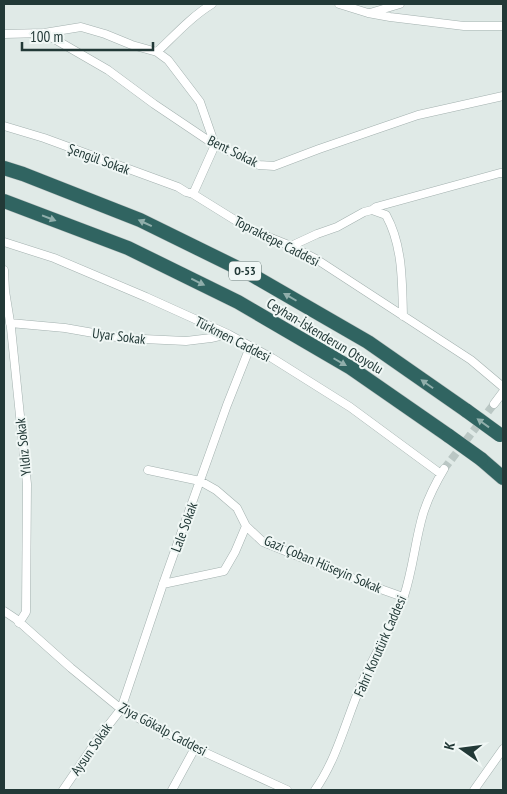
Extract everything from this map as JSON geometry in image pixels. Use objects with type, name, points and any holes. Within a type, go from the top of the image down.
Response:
[{"type":"highway","name":"Ceyhan-İskenderun Otoyolu","points":[[4,168],[140,220],[252,275],[368,342],[502,436]]},
{"type":"highway","name":"Ceyhan-İskenderun Otoyolu","points":[[4,200],[128,248],[238,302],[351,368],[450,436],[503,478]]},
{"type":"street","points":[[157,52],[184,25],[212,4]]},
{"type":"street","points":[[339,4],[368,14],[390,18],[464,26],[503,26]]},
{"type":"street","points":[[368,14],[400,4]]},
{"type":"street","points":[[4,34],[44,33],[81,27],[157,52],[168,60],[200,102],[215,145],[194,194]]},
{"type":"street","name":"Bent Sokak","points":[[44,33],[108,70],[215,145],[259,166],[274,166],[418,115],[503,96]]},
{"type":"street","name":"Şengül Sokak","points":[[4,126],[44,138],[194,194]]},
{"type":"street","points":[[291,246],[376,207],[503,173]]},
{"type":"street","name":"Topraktepe Caddesi","points":[[194,194],[251,230],[291,246],[316,259],[471,360],[503,386]]},
{"type":"street","points":[[372,210],[386,215],[391,223],[401,262],[403,316]]},
{"type":"street","name":"Türkmen Caddesi","points":[[4,242],[54,258],[228,334],[272,358],[350,407],[443,472]]},
{"type":"street","name":"Yıldız Sokak","points":[[4,270],[26,484],[26,612],[19,623]]},
{"type":"street","name":"Uyar Sokak","points":[[10,323],[65,328],[122,338],[186,341],[228,334]]},
{"type":"street","name":"Lale Sokak","points":[[121,709],[163,584],[227,405],[250,347]]},
{"type":"street","points":[[494,404],[503,392]]},
{"type":"street","points":[[148,470],[200,481]]},
{"type":"street","name":"Fahri Korutürk Caddesi","points":[[315,790],[332,759],[361,684],[403,597],[423,514],[433,488],[443,472]]},
{"type":"street","name":"Gazi Çoban Hüseyin Sokak","points":[[200,481],[216,490],[237,508],[246,526],[263,542],[403,597]]},
{"type":"street","points":[[163,584],[224,571],[235,552],[246,526]]},
{"type":"street","name":"Ziya Gökalp Caddesi","points":[[4,612],[121,709],[195,748],[287,790]]},
{"type":"street","name":"Aysun Sokak","points":[[63,790],[121,709]]},
{"type":"street","points":[[172,790],[195,748]]},
{"type":"street","points":[[474,790],[503,750]]},
{"type":"tunnel","points":[[444,469],[494,404]]}]
